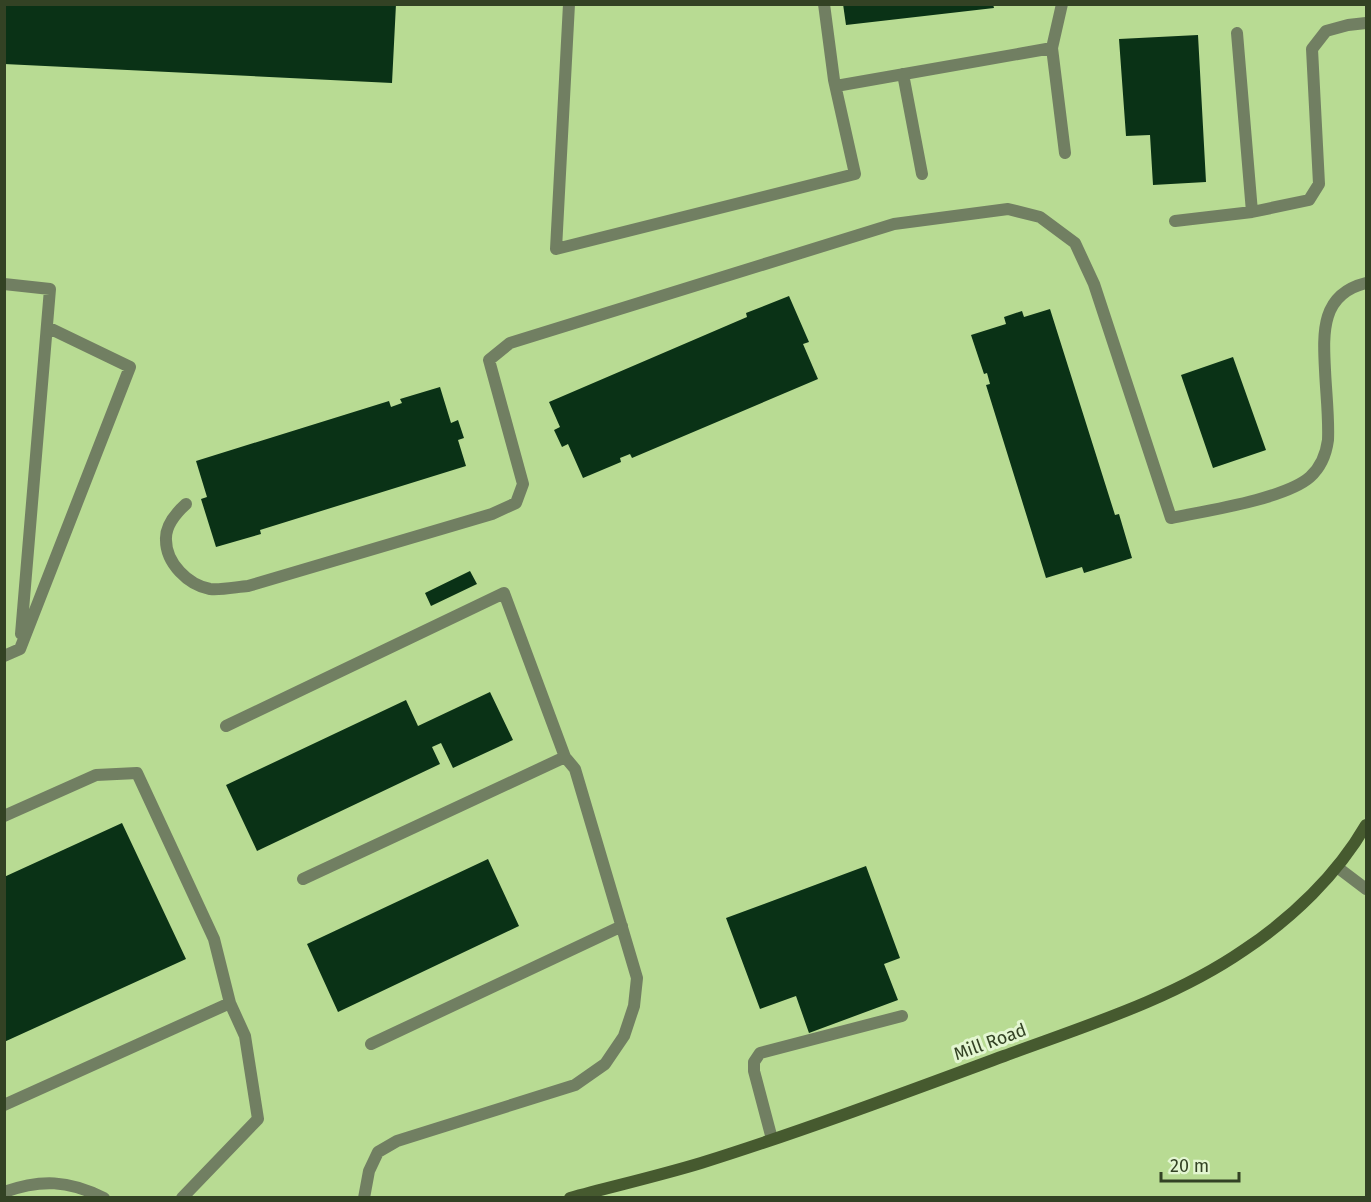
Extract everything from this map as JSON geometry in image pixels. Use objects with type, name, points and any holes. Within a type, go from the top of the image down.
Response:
[{"type":"main road","name":"Mill Road","points":[[570,1197],[700,1163],[772,1139],[1058,1036],[1145,1002],[1191,981],[1244,951],[1294,911],[1337,867],[1366,828]]},
{"type":"lane","points":[[569,4],[556,249],[855,174],[836,86],[825,4]]},
{"type":"lane","points":[[1062,4],[1052,48],[1065,153]]},
{"type":"lane","points":[[1174,221],[1252,212],[1309,200],[1319,184],[1312,50],[1326,31],[1366,23]]},
{"type":"lane","points":[[1238,33],[1252,212]]},
{"type":"lane","points":[[836,86],[1052,48]]},
{"type":"lane","points":[[903,74],[922,174]]},
{"type":"lane","points":[[186,504],[172,518],[165,539],[170,556],[189,582],[210,589],[248,586],[492,514],[516,503],[523,484],[489,360],[510,343],[894,224],[1008,209],[1040,218],[1075,243],[1094,284],[1171,518],[1253,500],[1296,486],[1315,472],[1324,457],[1328,440],[1324,338],[1326,319],[1335,302],[1344,293],[1366,283]]},
{"type":"lane","points":[[4,284],[50,289],[20,648]]},
{"type":"lane","points":[[4,656],[20,648],[130,367],[47,327]]},
{"type":"lane","points":[[226,726],[504,593],[566,757],[575,769],[622,926],[637,978],[634,1006],[624,1036],[605,1064],[575,1085],[397,1141],[378,1152],[369,1171],[364,1197]]},
{"type":"lane","points":[[303,879],[566,757]]},
{"type":"lane","points":[[4,816],[96,775],[137,773],[214,939],[230,1003],[245,1036],[258,1119],[182,1197]]},
{"type":"lane","points":[[1337,867],[1366,889]]},
{"type":"lane","points":[[371,1044],[622,926]]},
{"type":"lane","points":[[4,1105],[230,1003]]},
{"type":"lane","points":[[772,1139],[754,1071],[754,1062],[760,1053],[902,1016]]},
{"type":"lane","points":[[4,1192],[47,1182],[69,1184],[104,1197]]},
{"type":"building","points":[[4,4],[396,4],[392,83],[4,64]]},
{"type":"building","points":[[843,4],[993,4],[994,8],[846,25]]},
{"type":"building","points":[[1198,35],[1206,182],[1153,185],[1150,135],[1126,136],[1119,39]]},
{"type":"building","points":[[789,296],[809,342],[803,344],[818,379],[632,458],[630,454],[620,458],[621,462],[583,478],[568,444],[562,447],[554,430],[560,427],[549,402],[747,317],[746,313]]},
{"type":"building","points":[[1050,309],[1115,515],[1119,514],[1132,558],[1084,573],[1082,567],[1046,578],[986,385],[990,384],[987,373],[984,374],[971,335],[1006,324],[1004,317],[1022,311],[1024,317]]},
{"type":"building","points":[[1233,357],[1266,450],[1213,468],[1181,375]]},
{"type":"building","points":[[440,387],[451,423],[458,420],[464,438],[458,440],[466,466],[260,530],[261,534],[216,547],[201,499],[207,497],[196,461],[389,401],[391,407],[402,403],[400,399]]},
{"type":"building","points":[[470,571],[477,584],[431,606],[425,593]]},
{"type":"building","points":[[490,692],[513,740],[453,768],[441,743],[432,747],[440,764],[257,851],[226,785],[406,700],[418,726]]},
{"type":"building","points":[[122,823],[186,959],[4,1042],[4,877]]},
{"type":"building","points":[[488,859],[519,926],[338,1012],[307,944]]},
{"type":"building","points":[[866,866],[900,958],[884,964],[898,1000],[809,1033],[796,996],[760,1009],[726,918]]}]
